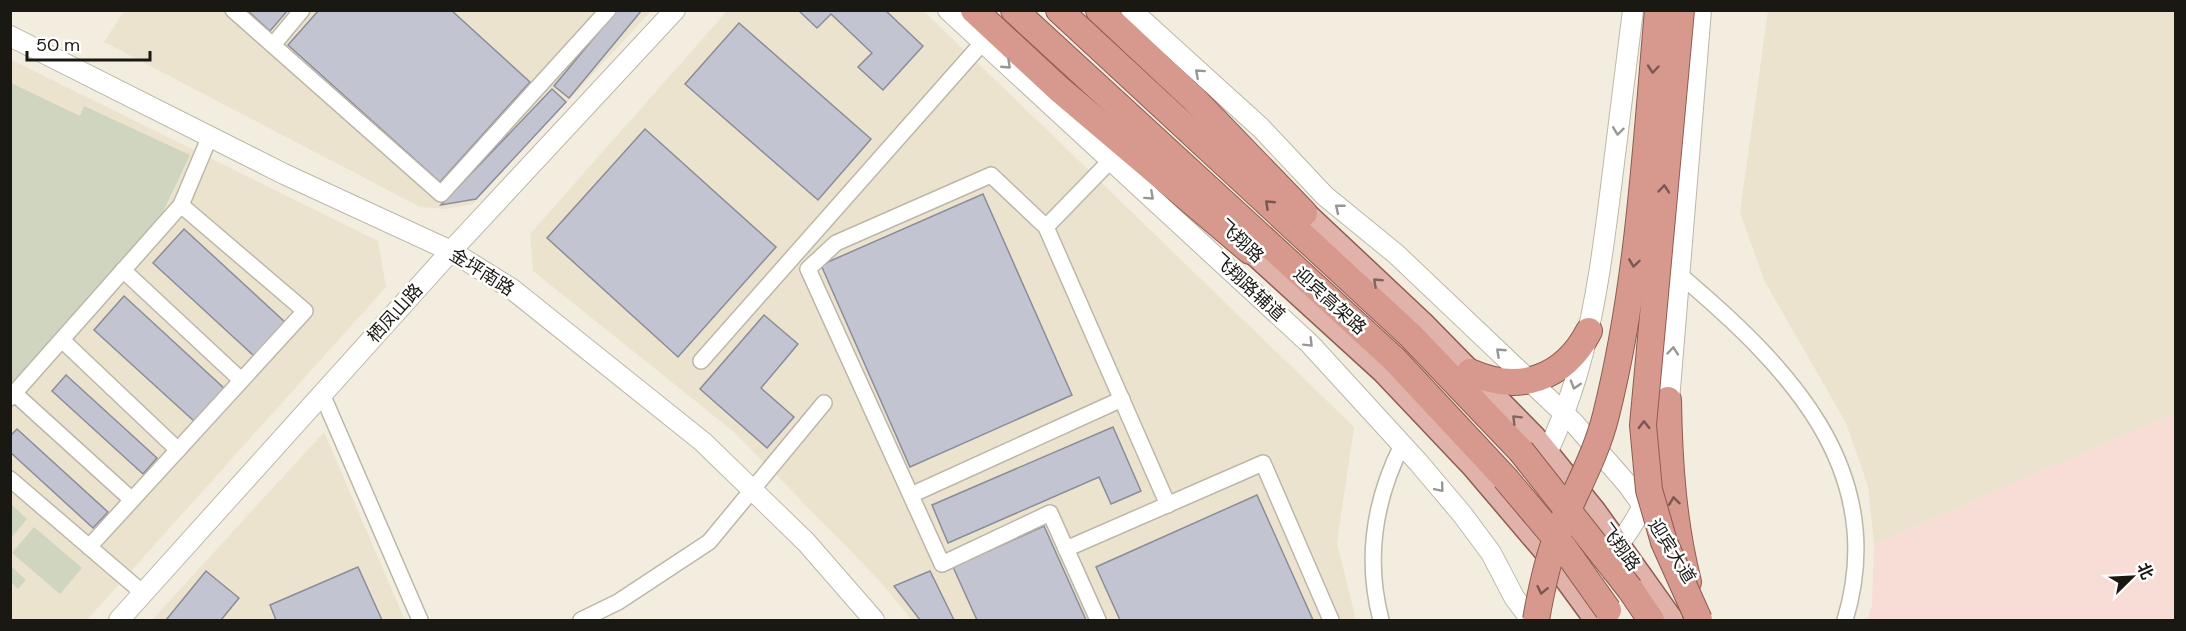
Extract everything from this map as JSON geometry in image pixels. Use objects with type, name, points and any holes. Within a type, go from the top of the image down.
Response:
[{"type":"highway","points":[[974,10],[1059,88],[1269,267]]},
{"type":"highway","name":"迎宾高架路","points":[[1014,10],[1394,359],[1505,478],[1557,539],[1602,620]]},
{"type":"highway","name":"迎宾高架路","points":[[1059,10],[1419,344],[1521,451],[1616,570],[1651,621]]},
{"type":"highway","points":[[1099,10],[1194,99],[1304,213]]},
{"type":"highway","points":[[1536,621],[1541,589],[1557,535],[1596,447],[1621,352],[1635,255],[1658,10]]},
{"type":"highway","points":[[1681,10],[1643,425],[1649,490],[1664,542],[1698,621]]},
{"type":"highway","points":[[1470,372],[1497,381],[1529,380],[1552,372],[1564,364],[1574,354],[1589,331]]},
{"type":"highway","points":[[1668,400],[1672,489],[1684,568],[1698,621]]},
{"type":"main road","name":"飞翔路","points":[[992,10],[1384,371],[1474,466],[1602,620]]},
{"type":"main road","name":"飞翔路","points":[[1084,10],[1304,213],[1470,372],[1534,438],[1644,579],[1671,621]]},
{"type":"street","points":[[233,10],[441,194],[608,10]]},
{"type":"street","points":[[273,45],[302,10]]},
{"type":"street","name":"栖凤山路","points":[[119,621],[451,251],[675,10]]},
{"type":"street","name":"飞翔路辅道","points":[[948,10],[1310,344],[1462,514],[1491,553],[1514,597],[1531,621]]},
{"type":"street","points":[[1131,10],[1262,128],[1324,196],[1395,254],[1565,414]]},
{"type":"street","points":[[1514,513],[1548,454],[1565,414],[1581,366],[1604,244],[1633,10]]},
{"type":"street","points":[[1575,590],[1619,546],[1643,507],[1658,471],[1664,448],[1701,10]]},
{"type":"street","name":"金坪南路","points":[[10,36],[284,174],[451,251],[512,289],[702,442],[806,542],[874,621]]},
{"type":"street","points":[[701,361],[983,42]]},
{"type":"street","points":[[132,500],[12,396],[181,205],[210,136]]},
{"type":"street","points":[[1047,227],[1111,160]]},
{"type":"street","points":[[1098,621],[1050,513],[942,564],[808,269],[836,243],[991,175],[1047,227],[1168,505]]},
{"type":"street","points":[[89,547],[305,311],[181,205]]},
{"type":"street","points":[[123,270],[242,380]]},
{"type":"street","points":[[1680,275],[1729,319],[1775,366],[1804,400],[1830,442],[1847,488],[1855,537],[1853,586],[1845,621]]},
{"type":"street","points":[[62,339],[177,450]]},
{"type":"street","points":[[322,394],[420,621]]},
{"type":"street","points":[[911,495],[1122,399]]},
{"type":"street","points":[[580,621],[618,602],[709,542],[824,403]]},
{"type":"street","name":"迎宾大道","points":[[1565,414],[1628,485],[1684,568],[1712,621]]},
{"type":"street","points":[[1381,621],[1374,583],[1373,535],[1383,489],[1402,445]]},
{"type":"street","points":[[1066,549],[1263,463],[1331,621]]},
{"type":"street","points":[[10,479],[143,593]]},
{"type":"shaded area","points":[[124,11],[651,11],[473,204],[446,209],[420,207],[104,42]]},
{"type":"shaded area","points":[[727,11],[924,11],[1354,427],[1337,543],[1356,620],[912,620],[878,579],[734,432],[533,271],[530,234]]},
{"type":"shaded area","points":[[1768,11],[2175,11],[2175,413],[1874,544],[1868,486],[1846,423],[1764,280],[1740,212]]},
{"type":"shaded area","points":[[10,59],[378,241],[386,287],[87,620],[11,620]]},
{"type":"shaded area","points":[[2175,413],[2175,620],[1867,620],[1872,605],[1874,544]]},
{"type":"shaded area","points":[[324,432],[405,620],[152,620]]},
{"type":"green space","points":[[11,83],[80,116],[84,106],[190,155],[162,214],[11,384]]},
{"type":"green space","points":[[11,504],[27,519],[11,538]]},
{"type":"green space","points":[[34,527],[82,568],[60,594],[12,553]]},
{"type":"green space","points":[[11,566],[26,580],[18,589],[11,582]]},
{"type":"building","points":[[247,10],[288,10],[270,31]]},
{"type":"building","points":[[319,10],[451,10],[530,82],[440,182],[288,45]]},
{"type":"building","points":[[617,10],[642,10],[569,98],[554,86]]},
{"type":"building","points":[[798,10],[885,10],[923,46],[883,90],[858,67],[872,53],[831,14],[817,28]]},
{"type":"building","points":[[739,23],[871,139],[818,200],[685,84]]},
{"type":"building","points":[[552,89],[566,102],[476,199],[441,205]]},
{"type":"building","points":[[645,129],[776,247],[678,357],[547,238]]},
{"type":"building","points":[[983,194],[1072,395],[910,467],[821,265]]},
{"type":"building","points":[[184,229],[285,322],[254,356],[153,263]]},
{"type":"building","points":[[124,296],[225,389],[195,422],[94,330]]},
{"type":"building","points":[[764,315],[798,344],[761,388],[794,417],[767,448],[700,389]]},
{"type":"building","points":[[66,375],[157,458],[143,474],[52,391]]},
{"type":"building","points":[[1113,427],[1141,491],[1111,504],[1099,477],[948,543],[932,505]]},
{"type":"building","points":[[17,429],[108,512],[93,528],[10,452],[10,436]]},
{"type":"building","points":[[1257,495],[1313,620],[1120,620],[1096,567]]},
{"type":"building","points":[[1044,526],[1086,620],[977,620],[953,567]]},
{"type":"building","points":[[358,567],[382,620],[276,620],[270,605]]},
{"type":"building","points":[[206,571],[239,598],[221,620],[166,620]]},
{"type":"building","points":[[930,571],[954,620],[920,620],[894,586]]}]
